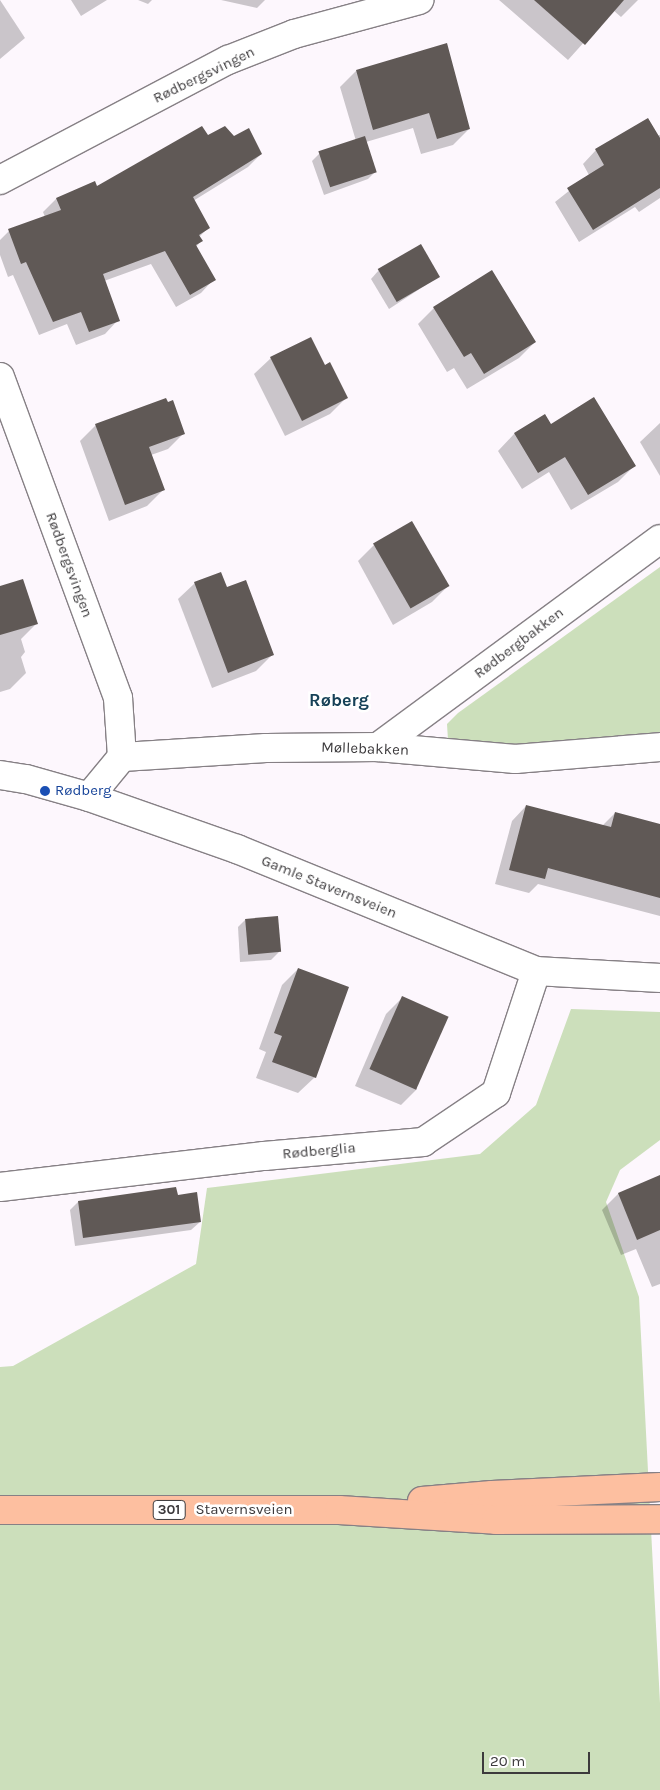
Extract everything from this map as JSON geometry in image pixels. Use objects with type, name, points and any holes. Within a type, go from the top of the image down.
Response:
[{"type":"main road","name":"Stavernsveien","points":[[339,1510],[492,1494],[659,1494]]},
{"type":"main road","name":"Stavernsveien","points":[[0,1510],[339,1510],[496,1520],[660,1519]]},
{"type":"street","name":"Rødbergsvingen","points":[[0,180],[228,60],[294,34],[419,0]]},
{"type":"street","name":"Rødbergsvingen","points":[[0,377],[118,698],[122,757]]},
{"type":"street","name":"Rødbergbakken","points":[[378,747],[660,540]]},
{"type":"street","name":"Møllebakken","points":[[122,757],[266,748],[378,747],[514,759],[660,747]]},
{"type":"street","points":[[89,797],[122,757]]},
{"type":"street","name":"Gamle Stavernsveien","points":[[0,776],[26,779],[89,797],[237,849],[536,971],[660,978]]},
{"type":"street","name":"Rødberglia","points":[[0,1187],[264,1156],[423,1142],[496,1093],[536,971]]},
{"type":"green space","points":[[660,567],[660,732],[530,746],[448,740],[447,724],[458,713]]},
{"type":"green space","points":[[571,1009],[660,1012],[660,1140],[620,1170],[606,1202],[639,1297],[660,1703],[660,1790],[0,1790],[0,1367],[13,1366],[196,1264],[207,1188],[480,1154],[536,1105]]},
{"type":"building","points":[[534,0],[624,0],[585,45]]},
{"type":"building","points":[[447,43],[470,129],[437,139],[429,113],[373,130],[356,70]]},
{"type":"building","points":[[648,118],[660,138],[660,188],[593,230],[567,188],[604,165],[595,149]]},
{"type":"building","points":[[202,126],[208,135],[225,126],[234,136],[249,128],[262,154],[193,197],[210,228],[199,235],[203,241],[196,245],[216,280],[190,295],[165,251],[103,274],[120,321],[89,332],[81,312],[53,322],[26,262],[21,264],[8,229],[61,210],[56,198],[95,181],[97,186]]},
{"type":"building","points":[[365,136],[377,172],[330,187],[318,151]]},
{"type":"building","points":[[421,244],[440,277],[397,302],[378,269]]},
{"type":"building","points":[[492,270],[536,342],[484,374],[471,353],[464,357],[433,307]]},
{"type":"building","points":[[311,337],[325,365],[330,362],[348,398],[302,421],[270,357]]},
{"type":"building","points":[[594,397],[636,466],[588,495],[565,457],[538,473],[514,433],[545,414],[551,424]]},
{"type":"building","points":[[166,398],[168,402],[173,400],[185,434],[149,447],[165,490],[125,505],[95,424]]},
{"type":"building","points":[[412,521],[450,586],[411,608],[373,544]]},
{"type":"building","points":[[221,572],[227,587],[246,580],[274,655],[228,673],[194,582]]},
{"type":"building","points":[[23,579],[38,624],[0,635],[0,586]]},
{"type":"building","points":[[526,805],[611,827],[615,812],[660,824],[660,898],[548,868],[545,879],[509,870]]},
{"type":"building","points":[[278,916],[281,952],[248,955],[245,919]]},
{"type":"building","points":[[298,968],[349,987],[316,1078],[272,1062],[282,1036],[274,1033]]},
{"type":"building","points":[[402,996],[449,1017],[416,1090],[369,1069]]},
{"type":"building","points":[[660,1175],[660,1230],[637,1240],[618,1193]]},
{"type":"building","points":[[176,1187],[178,1195],[197,1192],[201,1222],[83,1238],[78,1201]]},
{"type":"place","name":"Rødberg","points":[[45,791]]},
{"type":"district","name":"Røberg","points":[[339,700]]}]
